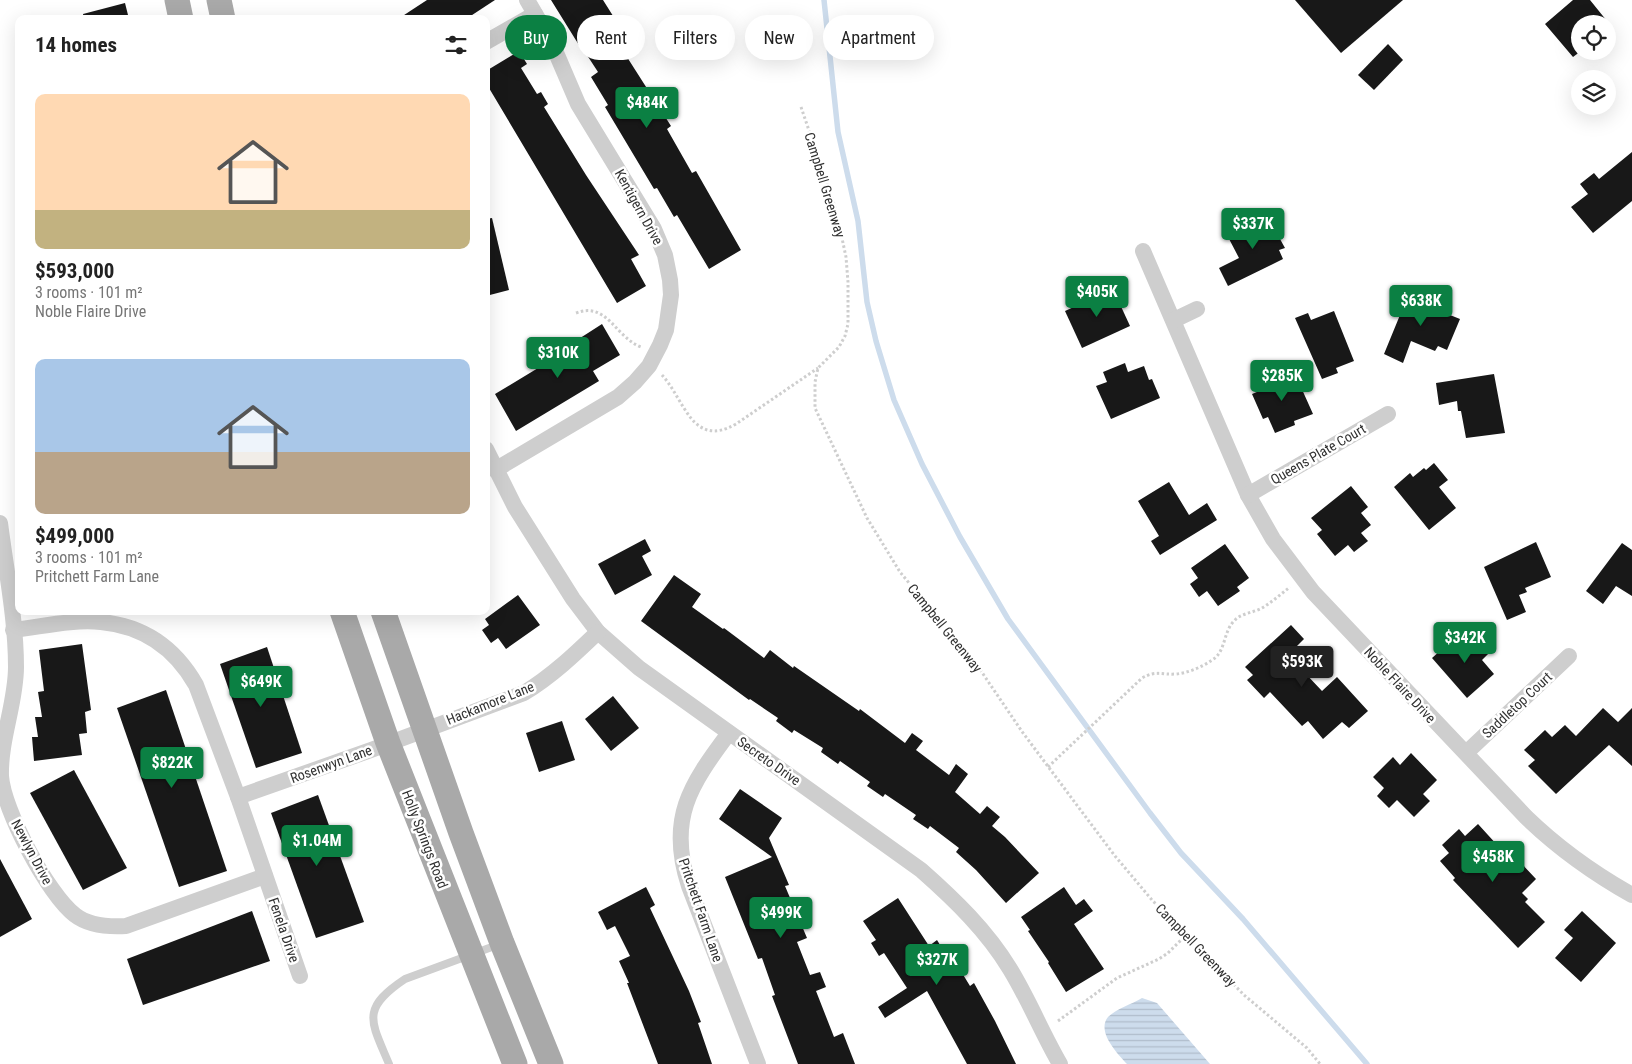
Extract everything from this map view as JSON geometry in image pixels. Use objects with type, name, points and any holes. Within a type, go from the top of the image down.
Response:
[{"type":"main road","points":[[177,0],[180,15]]},
{"type":"main road","points":[[219,0],[221,15]]},
{"type":"main road","name":"Holly Springs Road","points":[[343,615],[388,743],[470,955],[515,1064]]},
{"type":"main road","points":[[384,615],[502,943],[551,1064]]},
{"type":"street","points":[[490,39],[531,7]]},
{"type":"street","name":"Kentigern Drive","points":[[496,470],[618,397],[635,382],[649,366],[660,345],[670,311],[670,280],[665,255],[654,229],[578,104],[551,41],[531,7]]},
{"type":"street","name":"Noble Flaire Drive","points":[[1143,251],[1248,494],[1273,540],[1307,585],[1526,817],[1551,840],[1586,867],[1632,895]]},
{"type":"street","points":[[1174,320],[1197,309]]},
{"type":"street","name":"Queens Plate Court","points":[[1248,494],[1388,414]]},
{"type":"street","name":"Secreto Drive","points":[[490,457],[515,506],[550,564],[598,632],[639,668],[921,870],[949,895],[972,918],[1010,968],[1060,1064]]},
{"type":"street","name":"Newlyn Drive","points":[[0,523],[16,666],[1,763],[2,785],[6,803],[56,897],[76,916],[87,921],[112,927],[126,926],[265,876]]},
{"type":"street","name":"Fenela Drive","points":[[13,630],[78,622],[101,622],[138,631],[156,640],[172,652],[186,667],[196,685],[238,796],[300,976]]},
{"type":"street","name":"Hackamore Lane","points":[[424,729],[524,693],[558,670],[598,632]]},
{"type":"street","name":"Saddletop Court","points":[[1466,753],[1569,656]]},
{"type":"street","name":"Rosenwyn Lane","points":[[238,796],[424,729]]},
{"type":"street","name":"Pritchett Farm Lane","points":[[729,733],[711,758],[691,792],[682,815],[680,849],[682,864],[689,886],[758,1064]]},
{"type":"lane","points":[[389,1064],[373,1026],[373,1012],[381,999],[393,987],[405,979],[502,943]]},
{"type":"path","name":"Campbell Greenway","points":[[801,107],[836,210],[846,257],[848,282],[848,324],[845,336],[839,347],[818,368],[815,382],[815,408],[867,518],[900,572],[979,668],[1048,767],[1115,856],[1152,900],[1244,995],[1307,1048],[1320,1064]]},
{"type":"path","points":[[576,313],[594,310],[606,317],[626,339],[644,348],[641,353]]},
{"type":"path","points":[[658,372],[664,376],[697,426],[716,432],[726,430],[736,424],[818,368]]},
{"type":"path","points":[[1048,767],[1134,685],[1151,673],[1175,674],[1212,660],[1219,655],[1233,621],[1270,603],[1292,585]]},
{"type":"path","points":[[1058,1021],[1117,978],[1163,956],[1186,935]]},
{"type":"water","points":[[1142,998],[1157,1003],[1210,1064],[1127,1064],[1106,1036],[1105,1023],[1111,1014]]},
{"type":"building","points":[[427,0],[495,0],[472,15],[404,15]]},
{"type":"building","points":[[551,0],[603,0],[612,15],[577,15],[577,42],[567,26],[567,15],[560,15]]},
{"type":"building","points":[[1295,0],[1403,0],[1341,53]]},
{"type":"building","points":[[1573,0],[1590,0],[1602,15],[1571,15],[1571,55],[1545,24]]},
{"type":"building","points":[[125,3],[128,15],[83,15]]},
{"type":"building","points":[[1388,44],[1403,60],[1374,90],[1358,75]]},
{"type":"building","points":[[505,59],[525,60],[527,64],[521,68],[537,94],[541,92],[548,104],[544,107],[639,255],[631,259],[646,286],[617,303],[490,90],[490,69]]},
{"type":"building","points":[[590,60],[629,60],[671,126],[667,129],[692,173],[696,171],[741,250],[709,269],[677,215],[674,217],[657,188],[654,189],[605,107],[608,105],[591,77],[598,72]]},
{"type":"building","points":[[1632,152],[1632,201],[1593,233],[1571,207],[1588,194],[1580,184],[1594,173],[1599,179]]},
{"type":"building","points":[[1262,216],[1267,227],[1276,222],[1284,237],[1280,239],[1285,248],[1279,250],[1283,259],[1228,286],[1219,268],[1239,258],[1227,235]]},
{"type":"building","points":[[490,218],[492,218],[509,290],[490,295]]},
{"type":"building","points":[[1113,289],[1130,326],[1082,348],[1065,311]]},
{"type":"building","points":[[1401,295],[1416,301],[1417,297],[1426,300],[1428,296],[1444,302],[1440,311],[1460,319],[1447,350],[1438,346],[1435,351],[1411,341],[1403,363],[1384,354],[1400,315],[1393,313]]},
{"type":"building","points":[[1334,311],[1354,361],[1336,368],[1338,373],[1322,379],[1295,318],[1308,313],[1311,320]]},
{"type":"building","points":[[602,324],[620,355],[593,371],[599,381],[516,431],[495,394],[576,345],[574,342]]},
{"type":"building","points":[[1125,363],[1128,372],[1144,366],[1149,380],[1152,379],[1160,398],[1111,419],[1096,386],[1107,382],[1103,372]]},
{"type":"building","points":[[1282,371],[1285,381],[1296,376],[1313,414],[1294,421],[1295,425],[1275,433],[1268,417],[1263,419],[1252,394],[1269,387],[1266,378]]},
{"type":"building","points":[[1494,374],[1505,433],[1466,438],[1461,411],[1458,411],[1457,401],[1439,405],[1436,383]]},
{"type":"building","points":[[1434,463],[1448,480],[1439,487],[1456,508],[1429,530],[1394,487],[1410,473],[1413,477]]},
{"type":"building","points":[[1169,482],[1189,515],[1207,503],[1217,520],[1160,555],[1151,541],[1159,536],[1138,501]]},
{"type":"building","points":[[1351,486],[1368,507],[1361,513],[1371,525],[1361,533],[1368,541],[1354,552],[1348,545],[1335,556],[1317,534],[1322,530],[1311,518]]},
{"type":"building","points":[[645,539],[651,551],[642,556],[652,575],[615,595],[598,564]]},
{"type":"building","points":[[1536,542],[1551,577],[1525,588],[1527,592],[1519,595],[1526,612],[1507,620],[1484,567]]},
{"type":"building","points":[[1622,543],[1632,550],[1632,596],[1616,586],[1603,604],[1586,591]]},
{"type":"building","points":[[1225,544],[1249,578],[1237,587],[1240,591],[1218,606],[1207,591],[1199,597],[1190,584],[1198,578],[1191,568]]},
{"type":"building","points":[[674,575],[701,594],[692,607],[764,658],[770,650],[793,668],[794,666],[859,711],[860,709],[905,743],[912,733],[923,741],[916,750],[949,775],[956,764],[968,774],[955,792],[980,814],[987,806],[1000,817],[992,826],[1039,873],[1006,903],[976,870],[956,852],[959,848],[930,826],[928,829],[913,819],[916,815],[885,794],[883,797],[867,786],[870,782],[840,761],[838,764],[821,752],[823,748],[794,730],[792,733],[776,721],[778,718],[749,700],[641,621]]},
{"type":"building","points":[[518,595],[540,625],[506,649],[498,638],[491,643],[482,630],[489,625],[485,619]]},
{"type":"building","points":[[1291,625],[1304,639],[1288,655],[1322,691],[1337,677],[1368,711],[1349,728],[1342,722],[1323,739],[1308,721],[1302,726],[1270,692],[1264,698],[1247,680],[1253,675],[1245,667]]},
{"type":"building","points":[[1458,635],[1467,644],[1474,637],[1489,653],[1482,660],[1494,674],[1467,698],[1432,658]]},
{"type":"building","points":[[82,644],[91,710],[85,712],[87,733],[79,734],[82,755],[34,761],[32,737],[38,737],[35,717],[42,717],[38,692],[44,691],[39,650]]},
{"type":"building","points":[[267,647],[302,753],[256,768],[220,664]]},
{"type":"building","points":[[166,690],[227,871],[179,887],[117,708]]},
{"type":"building","points":[[613,696],[639,728],[611,751],[585,719]]},
{"type":"building","points":[[1603,708],[1618,722],[1632,708],[1632,766],[1609,745],[1556,794],[1528,766],[1535,760],[1524,750],[1545,730],[1552,737],[1565,725],[1576,736]]},
{"type":"building","points":[[562,721],[575,760],[539,772],[526,733]]},
{"type":"building","points":[[1411,753],[1437,780],[1423,794],[1430,801],[1414,817],[1397,800],[1389,808],[1377,796],[1384,788],[1373,777],[1393,757],[1400,765]]},
{"type":"building","points":[[74,770],[127,868],[83,890],[30,793]]},
{"type":"building","points":[[740,789],[782,818],[769,838],[789,885],[785,886],[807,938],[797,942],[810,975],[820,972],[826,987],[816,991],[834,1037],[843,1033],[855,1064],[798,1064],[772,996],[775,995],[762,958],[758,959],[725,877],[772,857],[719,819]]},
{"type":"building","points":[[318,795],[364,922],[316,938],[271,813]]},
{"type":"building","points":[[1478,824],[1518,868],[1522,864],[1536,879],[1522,893],[1528,899],[1525,902],[1545,922],[1518,948],[1453,880],[1455,878],[1440,861],[1449,853],[1442,845],[1459,829],[1465,836]]},
{"type":"building","points":[[0,859],[32,919],[0,937]]},
{"type":"building","points":[[646,887],[655,905],[650,908],[689,991],[701,1022],[698,1023],[712,1064],[658,1064],[627,983],[629,983],[619,961],[630,956],[615,926],[607,930],[598,912]]},
{"type":"building","points":[[1064,887],[1076,905],[1084,899],[1093,911],[1074,924],[1104,969],[1066,992],[1021,917]]},
{"type":"building","points":[[898,898],[929,946],[937,940],[945,953],[948,950],[970,986],[974,983],[1016,1064],[967,1064],[927,991],[885,1018],[878,1007],[907,988],[884,953],[879,956],[871,943],[876,940],[863,921]]},
{"type":"building","points":[[252,911],[270,961],[143,1005],[127,959]]},
{"type":"building","points":[[1582,911],[1616,943],[1581,982],[1555,958],[1573,938],[1564,930]]},
{"type":"waterway","points":[[824,0],[838,132],[858,221],[867,302],[876,341],[894,400],[922,464],[960,537],[1008,619],[1150,813],[1181,853],[1243,919],[1367,1064]]}]
